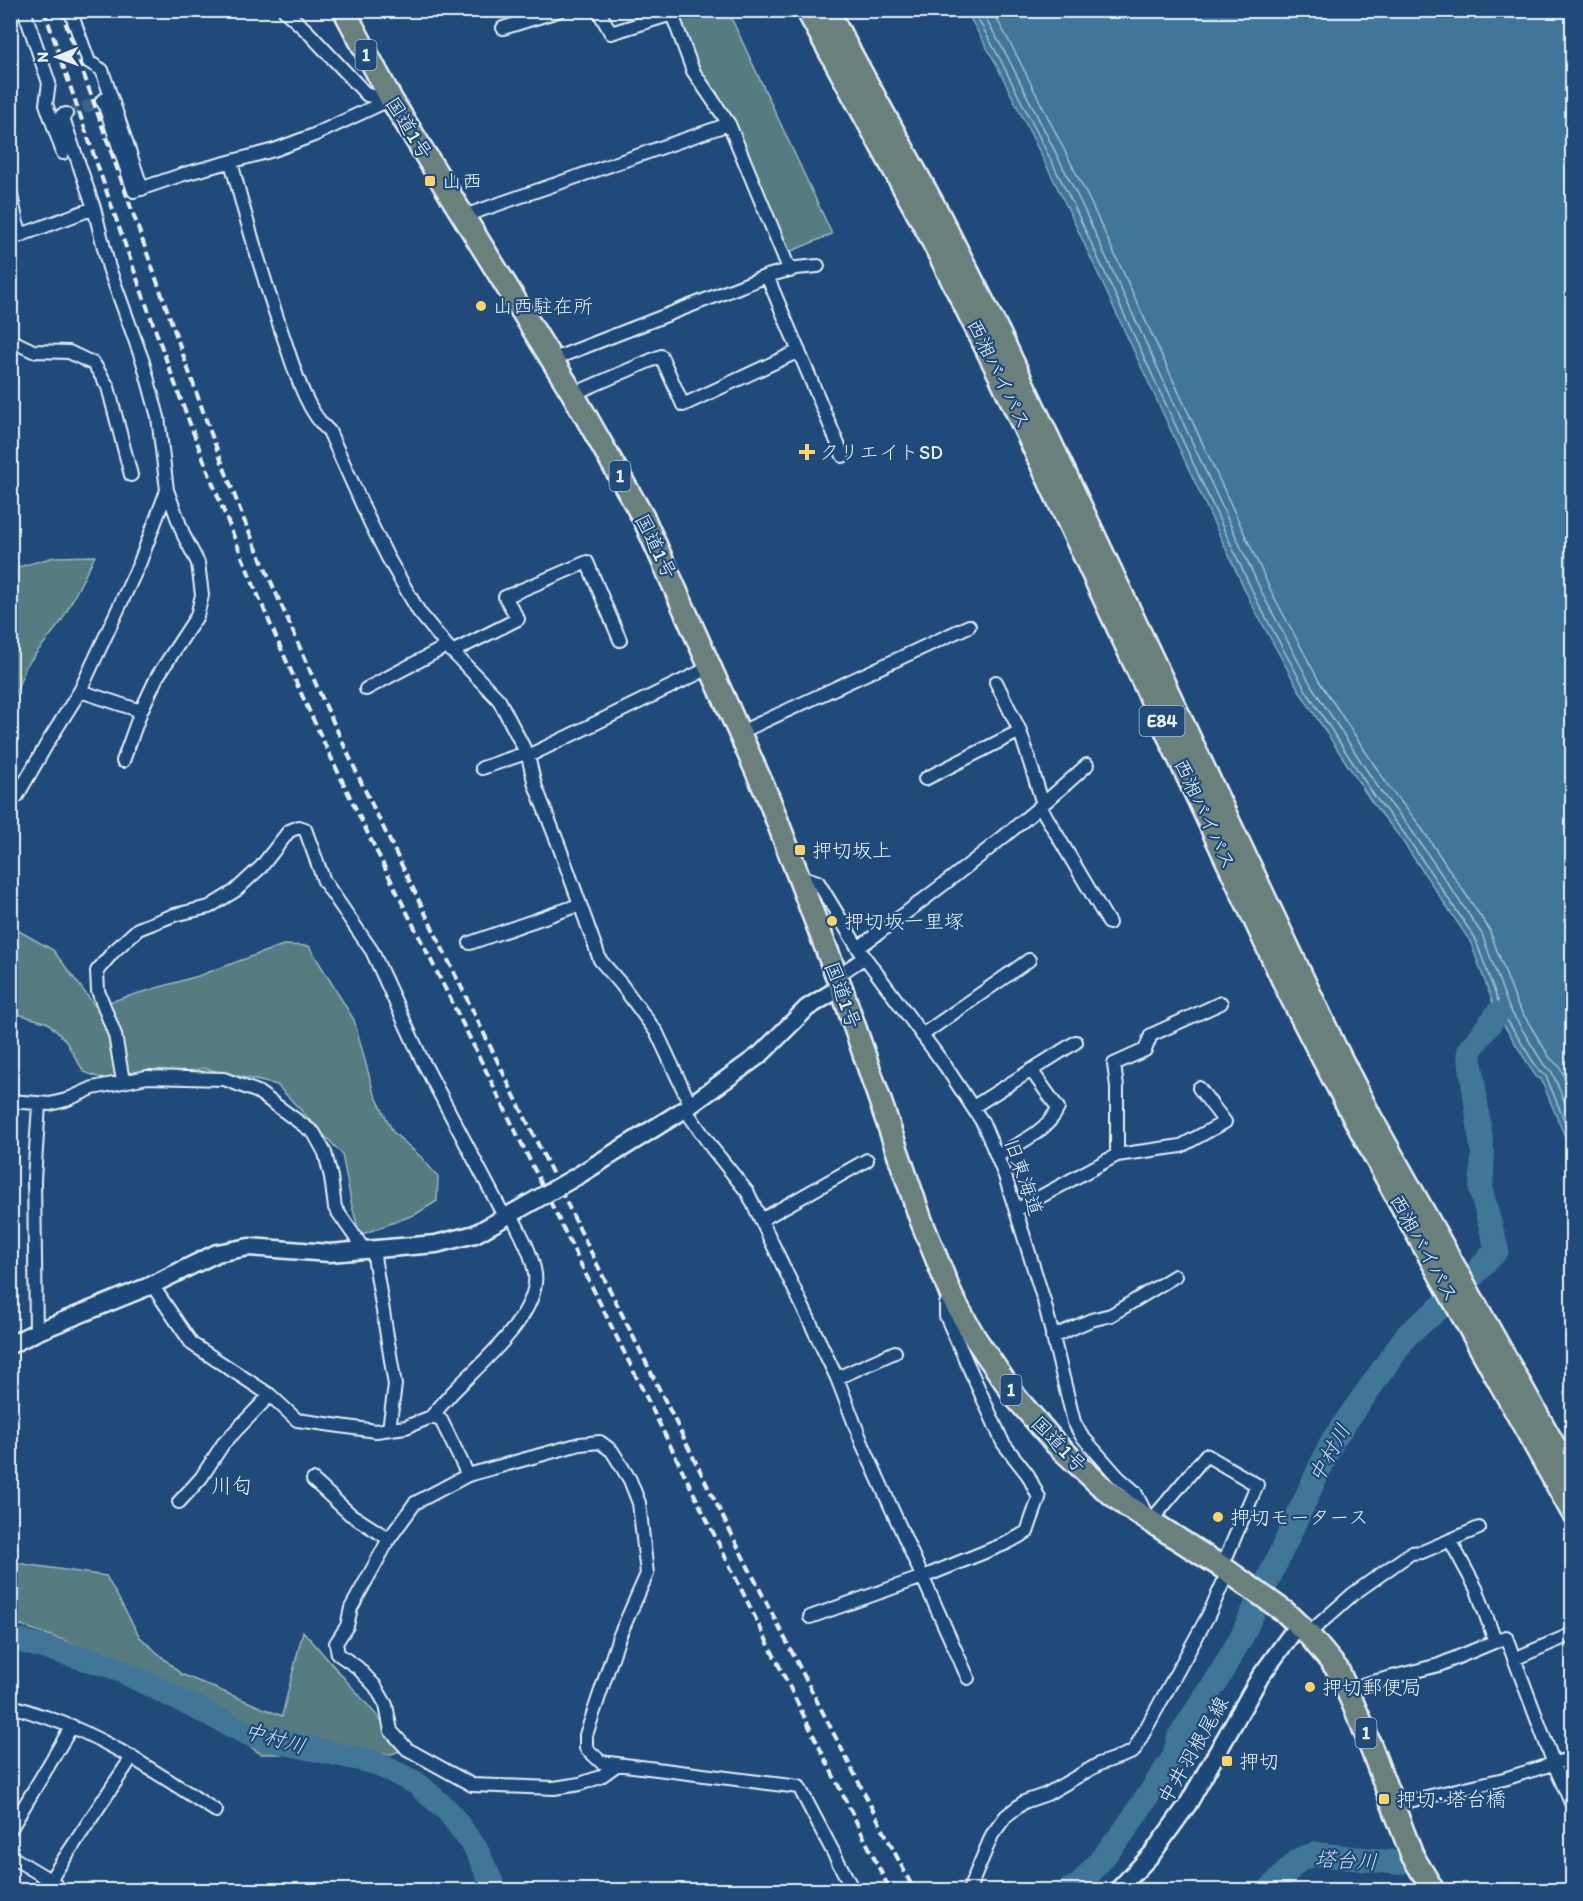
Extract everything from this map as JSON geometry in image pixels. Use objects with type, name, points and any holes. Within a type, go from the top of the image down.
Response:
[{"type":"highway","name":"国道1号","points":[[344,10],[391,99],[573,394],[644,519],[741,732],[839,982],[921,1220],[952,1297],[975,1338],[1017,1399],[1048,1435],[1100,1485],[1150,1522],[1225,1569],[1297,1624],[1338,1670],[1349,1692],[1412,1855],[1429,1883]]},
{"type":"highway","name":"西湘バイパス","points":[[807,10],[929,234],[1004,384],[1267,947],[1336,1086],[1402,1209],[1532,1423],[1572,1477]]},
{"type":"highway","name":"西湘バイパス","points":[[828,10],[938,213],[1000,335],[1340,1057],[1532,1423],[1572,1512]]},
{"type":"street","points":[[24,10],[49,82],[46,104],[63,153]]},
{"type":"street","points":[[70,10],[89,63],[102,70],[138,190]]},
{"type":"street","points":[[284,10],[308,32],[367,95],[391,99]]},
{"type":"street","points":[[503,28],[561,10]]},
{"type":"street","points":[[598,10],[611,33],[672,14],[693,71],[729,124],[790,271]]},
{"type":"street","points":[[138,190],[183,174],[231,162],[314,135],[391,99]]},
{"type":"street","points":[[102,101],[104,100],[138,190]]},
{"type":"street","points":[[66,114],[62,115],[94,208],[109,268],[144,362],[158,417],[167,490],[184,536],[198,563],[202,595],[197,616],[157,677],[141,711],[123,761]]},
{"type":"street","points":[[464,216],[729,124]]},
{"type":"street","points":[[231,162],[251,237],[298,381],[320,424],[329,431],[388,558],[419,612],[449,649],[500,700],[527,755],[535,785],[600,960],[657,1033],[687,1106],[711,1148],[748,1193],[837,1378],[862,1443],[968,1678]]},
{"type":"street","points":[[10,190],[17,224],[16,237],[94,208]]},
{"type":"street","points":[[551,360],[767,276],[796,268],[818,266]]},
{"type":"street","points":[[767,276],[843,456]]},
{"type":"street","points":[[10,340],[33,351],[69,352],[94,364],[108,387],[131,475]]},
{"type":"street","points":[[573,394],[661,356],[683,405],[799,351]]},
{"type":"street","points":[[17,796],[80,691],[140,562],[167,490]]},
{"type":"street","points":[[366,689],[518,619],[505,597],[587,562],[620,640]]},
{"type":"street","points":[[741,732],[969,626]]},
{"type":"street","points":[[482,768],[527,755],[711,667]]},
{"type":"street","points":[[996,682],[1020,731],[1042,805],[1109,924]]},
{"type":"street","points":[[80,691],[141,711]]},
{"type":"street","points":[[925,779],[1020,731]]},
{"type":"street","points":[[10,1345],[36,1332],[152,1285],[217,1253],[249,1247],[328,1253],[369,1250],[436,1244],[475,1234],[579,1175],[687,1106],[761,1054],[807,1008],[839,982],[861,953],[1042,805],[1087,765]]},
{"type":"street","points":[[123,1081],[115,1035],[98,991],[98,971],[113,952],[138,930],[174,915],[209,908],[235,891],[261,867],[289,831],[299,827],[305,829],[324,881],[372,951],[421,1058],[511,1214],[529,1252],[535,1275],[534,1293],[495,1352],[456,1389],[431,1417],[406,1427],[376,1431],[297,1420],[270,1395],[192,1344],[152,1285]]},
{"type":"street","name":"旧東海道","points":[[800,879],[818,882],[861,953],[983,1123],[1016,1210],[1044,1301],[1074,1422],[1082,1435],[1134,1492],[1150,1522]]},
{"type":"street","points":[[470,943],[579,905]]},
{"type":"street","points":[[922,1035],[1029,960]]},
{"type":"street","points":[[1117,1155],[1114,1064],[1145,1050],[1151,1035],[1221,1003]]},
{"type":"street","points":[[973,1107],[1076,1042]]},
{"type":"street","points":[[997,1156],[1030,1137],[1055,1116],[1058,1108],[1031,1070]]},
{"type":"street","points":[[10,1101],[39,1105],[66,1100],[93,1088],[147,1077],[224,1079],[258,1092],[314,1133],[325,1153],[335,1208],[369,1250],[395,1385],[389,1429]]},
{"type":"street","points":[[1016,1210],[1117,1155],[1181,1146],[1225,1122],[1199,1088]]},
{"type":"street","points":[[36,1332],[34,1179],[39,1105]]},
{"type":"street","points":[[761,1220],[867,1160]]},
{"type":"street","points":[[1052,1337],[1091,1320],[1111,1315],[1175,1276]]},
{"type":"street","points":[[810,1617],[922,1577],[1007,1543],[1027,1532],[1040,1498],[1028,1475],[1003,1443],[946,1316],[946,1304],[952,1297]]},
{"type":"street","points":[[837,1378],[895,1352]]},
{"type":"street","points":[[179,1502],[201,1478],[222,1444],[270,1395]]},
{"type":"street","points":[[431,1417],[441,1420],[468,1475]]},
{"type":"street","points":[[618,1764],[600,1777],[580,1784],[554,1788],[472,1785],[407,1749],[391,1731],[386,1705],[375,1686],[357,1667],[338,1654],[336,1643],[347,1626],[351,1608],[389,1539],[415,1503],[468,1475],[580,1444],[600,1442],[612,1451],[630,1480],[639,1503],[647,1574],[619,1637],[586,1735],[586,1748],[601,1762],[618,1764],[799,1787],[853,1890]]},
{"type":"street","points":[[969,1890],[992,1835],[1006,1816],[1024,1802],[1047,1794],[1099,1764],[1133,1752],[1208,1616],[1257,1485],[1206,1455],[1150,1522]]},
{"type":"street","points":[[313,1480],[350,1514],[389,1539]]},
{"type":"street","points":[[1297,1624],[1353,1594],[1411,1553],[1422,1552],[1479,1528]]},
{"type":"street","points":[[1450,1540],[1477,1590],[1495,1641]]},
{"type":"street","name":"中井羽根尾線","points":[[1118,1890],[1152,1854],[1188,1804],[1260,1677],[1297,1624]]},
{"type":"street","points":[[1349,1692],[1365,1684],[1440,1665],[1506,1636],[1554,1764],[1572,1805]]},
{"type":"street","points":[[1514,1659],[1571,1638]]},
{"type":"street","points":[[12,1709],[72,1726],[132,1757],[216,1811]]},
{"type":"street","points":[[10,1830],[72,1726]]},
{"type":"street","points":[[50,1880],[132,1757]]},
{"type":"street","points":[[1392,1805],[1504,1779],[1572,1758]]},
{"type":"street","points":[[10,1856],[50,1880],[61,1890]]},
{"type":"green space","points":[[692,11],[728,11],[832,234],[787,253],[717,92],[703,75],[677,18]]},
{"type":"green space","points":[[95,556],[61,622],[26,666],[11,705],[11,569],[54,557]]},
{"type":"green space","points":[[10,926],[53,950],[95,1006],[198,976],[283,945],[309,946],[354,1020],[373,1090],[393,1132],[421,1157],[438,1177],[437,1201],[416,1214],[360,1235],[342,1154],[277,1085],[203,1068],[125,1087],[84,1072],[65,1040],[48,1023],[11,1012]]},
{"type":"green space","points":[[10,1562],[106,1576],[140,1637],[181,1674],[282,1716],[303,1631],[379,1718],[401,1751],[391,1754],[261,1754],[117,1659],[11,1622]]},
{"type":"water","points":[[966,11],[1572,11],[1572,1154],[1541,1079],[1536,1077],[1497,1014],[1470,941],[1399,836],[1371,801],[1300,692],[1251,603],[1068,209],[995,62]]},
{"type":"waterway","name":"中村川","points":[[1069,1890],[1080,1885],[1123,1833],[1174,1757],[1179,1737],[1215,1683],[1241,1638],[1333,1440],[1407,1335],[1456,1294],[1497,1250],[1481,1190],[1483,1155],[1469,1051],[1497,1014]]},
{"type":"waterway","name":"中村川","points":[[10,1638],[111,1666],[253,1736],[373,1762],[416,1783],[448,1811],[476,1849],[495,1890]]},
{"type":"waterway","name":"塔台川","points":[[1269,1890],[1300,1859],[1316,1854],[1400,1863]]},
{"type":"tunnel","points":[[66,114],[102,101]]},
{"type":"railway","points":[[44,10],[177,390],[235,540],[292,673],[376,849],[890,1890]]},
{"type":"railway","points":[[61,10],[210,431],[244,520],[322,698],[580,1230],[740,1551],[914,1890]]},
{"type":"place","name":"山西","points":[[430,181]]},
{"type":"place","name":"山西駐在所","points":[[481,306]]},
{"type":"place","name":"クリエイトSD","points":[[807,452]]},
{"type":"place","name":"押切坂上","points":[[800,850]]},
{"type":"place","name":"押切坂一里塚","points":[[832,921]]},
{"type":"place","name":"押切モータース","points":[[1218,1517]]},
{"type":"place","name":"押切郵便局","points":[[1310,1687]]},
{"type":"place","name":"押切","points":[[1227,1761]]},
{"type":"place","name":"押切･塔台橋","points":[[1384,1799]]},
{"type":"district","name":"川匂","points":[[232,1485]]}]
